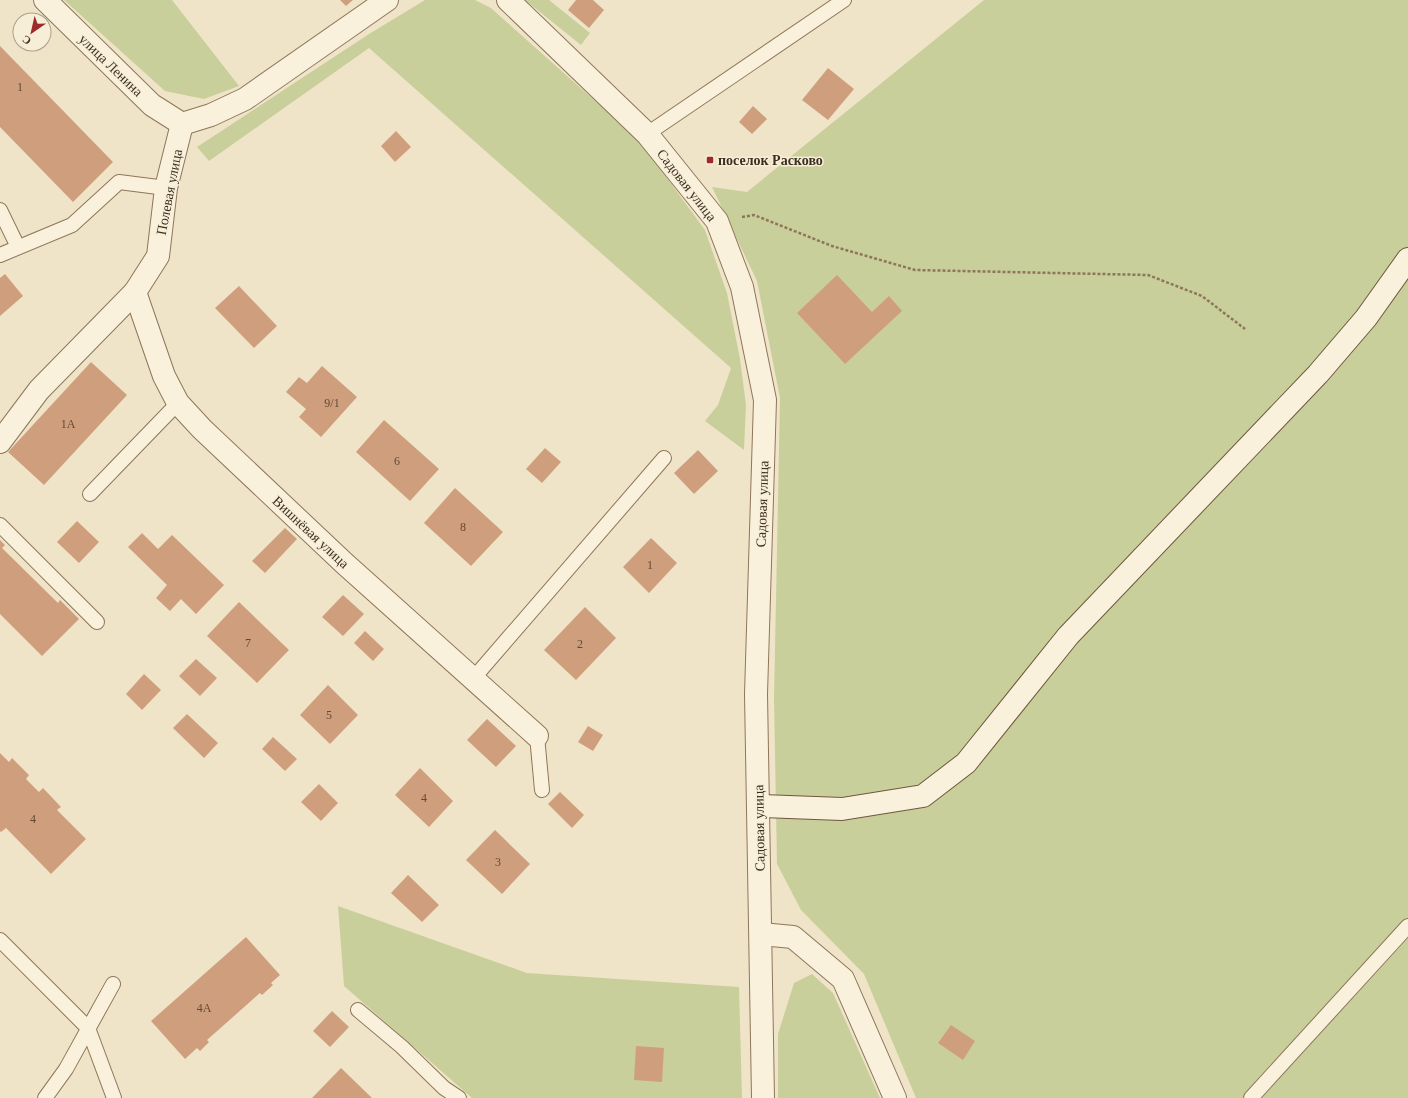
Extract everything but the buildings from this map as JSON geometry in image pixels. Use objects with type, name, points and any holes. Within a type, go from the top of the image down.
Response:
[{"type":"street","name":"улица Ленина","points":[[45,0],[152,105],[182,124]]},
{"type":"street","points":[[182,124],[211,115],[244,99],[387,0]]},
{"type":"street","name":"Садовая улица","points":[[508,0],[647,134],[717,221],[742,287],[765,400],[756,694],[763,1098]]},
{"type":"street","name":"Полевая улица","points":[[0,442],[39,390],[135,292],[158,256],[166,188],[182,124]]},
{"type":"street","points":[[759,806],[842,809],[923,796],[966,763],[1068,636],[1318,374],[1366,318],[1408,259]]},
{"type":"street","name":"Вишнёвая улица","points":[[135,292],[164,376],[178,402],[202,429],[472,680],[537,736]]},
{"type":"street","points":[[761,934],[793,937],[843,979],[895,1098]]},
{"type":"lane","points":[[647,134],[844,0]]},
{"type":"lane","points":[[0,255],[72,224],[119,182],[166,188]]},
{"type":"lane","points":[[0,210],[18,247]]},
{"type":"lane","points":[[90,494],[178,402]]},
{"type":"lane","points":[[472,680],[664,458]]},
{"type":"lane","points":[[0,525],[97,622]]},
{"type":"lane","points":[[537,736],[542,790]]},
{"type":"lane","points":[[1251,1098],[1408,926]]},
{"type":"lane","points":[[0,940],[88,1028],[114,1098]]},
{"type":"lane","points":[[45,1098],[66,1069],[113,984]]},
{"type":"lane","points":[[358,1010],[402,1047],[444,1088],[459,1098]]},
{"type":"path","points":[[717,221],[754,215],[832,246],[915,270],[1148,275],[1202,296],[1245,329]]},
{"type":"green space","points":[[64,0],[172,0],[239,86],[204,99],[165,91]]},
{"type":"green space","points":[[425,0],[475,0],[491,8],[639,140],[705,230],[727,293],[740,359],[746,405],[744,450],[705,421],[718,405],[731,368],[369,48],[209,161],[197,147],[369,34]]},
{"type":"green space","points":[[525,0],[549,0],[590,33],[581,45]]},
{"type":"green space","points":[[984,0],[1408,0],[1408,1098],[916,1098],[864,974],[801,910],[777,864],[774,699],[780,398],[757,281],[712,187],[747,192]]},
{"type":"green space","points":[[338,906],[527,973],[739,987],[742,1098],[472,1098],[344,986]]},
{"type":"green space","points":[[812,974],[833,993],[880,1098],[778,1098],[778,1034],[794,983]]},
{"type":"place","name":"поселок Расково","points":[[710,160]]}]
